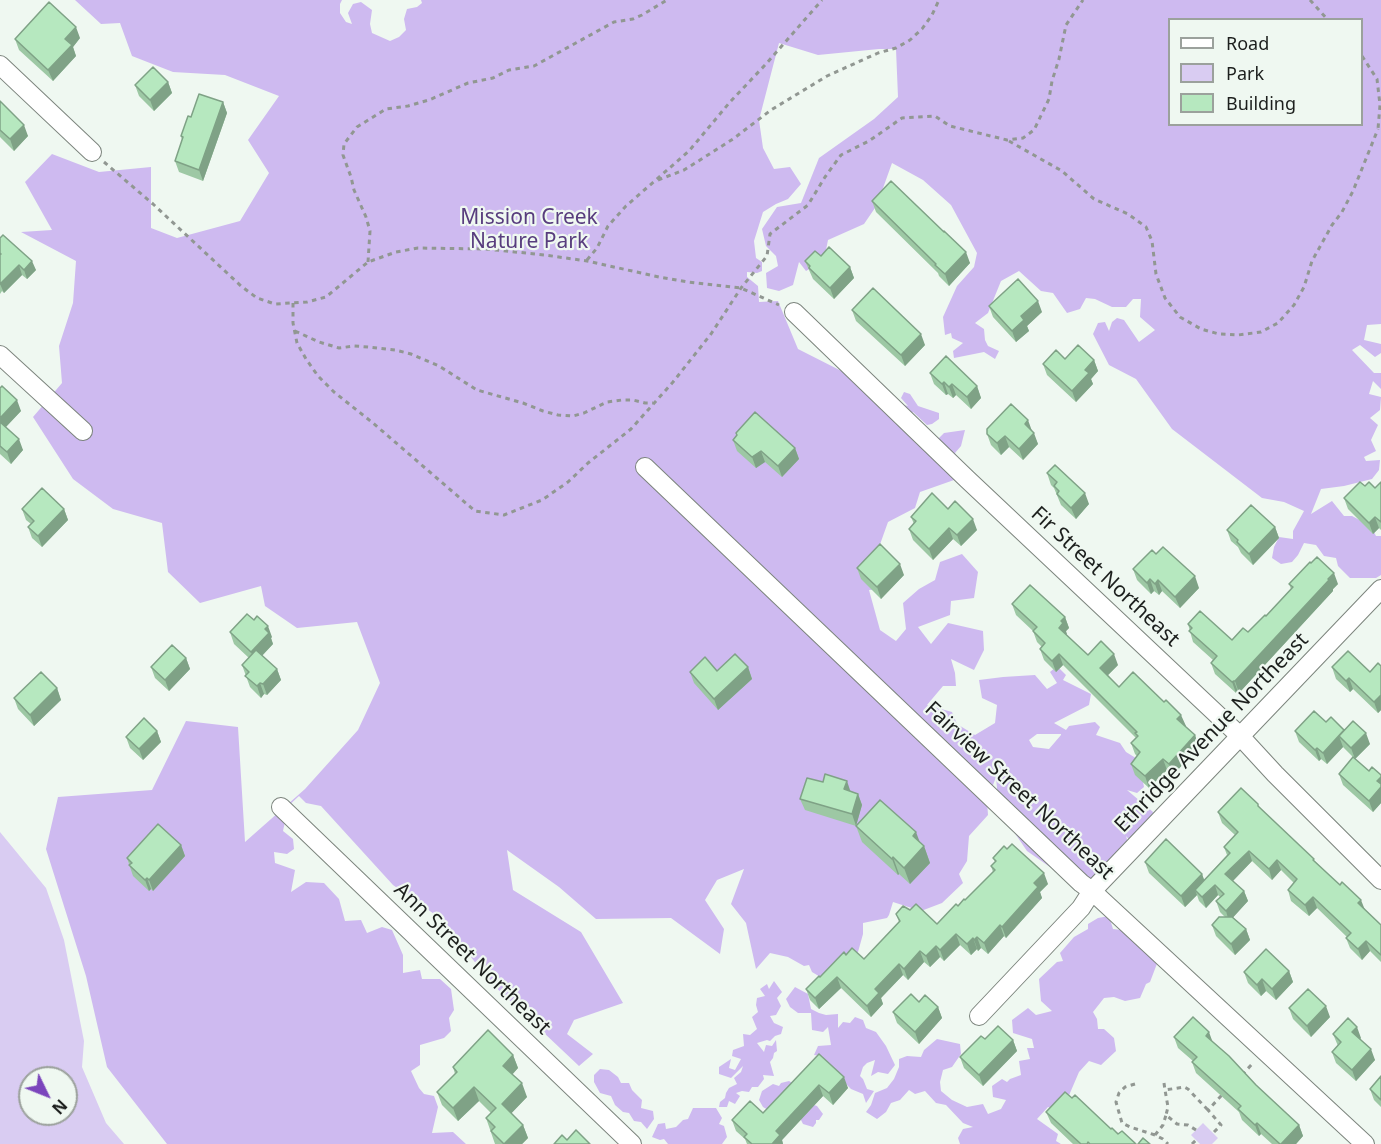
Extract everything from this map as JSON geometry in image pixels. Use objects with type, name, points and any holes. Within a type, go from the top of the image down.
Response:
[{"type":"street","points":[[0,65],[92,152]]},
{"type":"street","name":"Fir Street Northeast","points":[[794,312],[1240,736],[1381,880]]},
{"type":"street","points":[[0,355],[83,431]]},
{"type":"street","name":"Fairview Street Northeast","points":[[645,467],[1081,883],[1365,1144]]},
{"type":"street","name":"Ethridge Avenue Northeast","points":[[980,1016],[1081,908],[1092,891],[1380,592]]},
{"type":"street","name":"Ann Street Northeast","points":[[281,807],[632,1144]]},
{"type":"path","points":[[368,262],[370,231],[343,155],[344,144],[357,127],[386,109],[429,100],[468,83],[493,78],[509,70],[534,66],[614,22],[633,19],[667,0]]},
{"type":"path","points":[[586,261],[597,248],[608,226],[626,206],[689,151],[822,0]]},
{"type":"path","points":[[655,181],[684,170],[733,139],[771,110],[827,76],[910,40],[922,29],[939,0]]},
{"type":"path","points":[[1007,140],[1023,138],[1034,130],[1049,99],[1066,25],[1083,0]]},
{"type":"path","points":[[1310,0],[1326,18]]},
{"type":"path","points":[[293,303],[293,324],[297,343],[318,376],[475,511],[504,515],[542,500],[568,482],[631,429],[711,334],[741,288],[767,256],[770,234],[808,205],[841,155],[869,141],[902,118],[935,116],[950,126],[1007,140],[1062,171],[1094,200],[1128,214],[1146,227],[1152,241],[1156,274],[1165,297],[1180,317],[1201,329],[1219,334],[1238,335],[1261,332],[1278,323],[1294,305],[1305,287],[1312,261],[1353,191],[1379,130],[1380,105],[1377,79],[1363,58]]},
{"type":"path","points":[[92,152],[153,204],[241,286],[257,298],[275,304],[307,302],[326,297],[368,262],[396,252],[418,249],[486,249],[586,261],[679,281],[741,288],[794,312]]},
{"type":"path","points":[[295,331],[339,348],[368,347],[411,354],[439,366],[477,390],[558,415],[573,416],[607,402],[622,400],[655,403]]},
{"type":"path","points":[[1238,1079],[1253,1064]]},
{"type":"path","points":[[1155,1135],[1163,1125],[1168,1107],[1164,1083]]},
{"type":"path","points":[[1134,1084],[1125,1087],[1119,1093],[1116,1102],[1122,1123],[1155,1135],[1168,1144]]},
{"type":"path","points":[[1165,1090],[1184,1087],[1188,1089],[1221,1125],[1214,1132]]},
{"type":"path","points":[[1208,1110],[1223,1094]]},
{"type":"path","points":[[1166,1115],[1177,1124],[1188,1125],[1196,1130]]},
{"type":"path","points":[[1192,1144],[1196,1140]]},
{"type":"green space","name":"Mission Creek Nature Park","points":[[75,0],[342,0],[340,13],[346,22],[352,24],[348,13],[353,4],[361,2],[372,10],[370,24],[372,33],[390,41],[399,37],[406,30],[404,19],[407,9],[417,7],[422,3],[421,0],[1381,0],[1381,324],[1367,325],[1364,340],[1381,344],[1381,353],[1375,357],[1360,345],[1352,350],[1374,373],[1381,373],[1381,389],[1373,381],[1369,394],[1381,397],[1380,410],[1370,418],[1378,425],[1371,440],[1376,451],[1364,457],[1366,461],[1380,460],[1379,470],[1372,479],[1321,489],[1311,514],[1332,501],[1344,516],[1352,516],[1371,526],[1376,536],[1381,536],[1381,575],[1376,578],[1350,578],[1338,566],[1336,558],[1324,556],[1316,545],[1304,543],[1292,562],[1281,564],[1272,558],[1279,537],[1293,539],[1293,531],[1304,511],[1284,502],[1262,498],[1172,429],[1136,379],[1109,365],[1093,334],[1098,323],[1105,322],[1109,331],[1112,322],[1117,318],[1124,320],[1139,342],[1155,330],[1140,317],[1141,299],[1133,299],[1126,307],[1112,307],[1095,299],[1086,298],[1080,309],[1067,313],[1053,293],[1041,291],[1019,271],[1001,281],[988,313],[975,323],[984,329],[988,346],[999,351],[995,359],[984,352],[954,358],[953,351],[963,343],[952,338],[951,333],[945,335],[943,317],[957,286],[974,267],[977,253],[951,205],[923,180],[892,163],[877,205],[864,224],[828,240],[824,260],[806,271],[799,262],[793,285],[779,291],[767,288],[766,273],[778,266],[776,256],[766,246],[762,229],[777,207],[801,203],[819,158],[874,119],[898,97],[896,49],[818,55],[779,43],[759,120],[763,148],[774,169],[790,167],[801,184],[788,199],[763,212],[754,241],[756,258],[762,262],[762,271],[747,272],[747,277],[758,286],[759,302],[778,301],[798,349],[867,384],[884,400],[908,406],[901,398],[904,392],[910,394],[918,406],[939,413],[939,419],[932,424],[927,425],[913,412],[903,422],[935,442],[944,433],[965,430],[961,446],[955,453],[961,476],[920,492],[915,508],[888,522],[878,550],[879,589],[869,590],[880,630],[896,641],[906,629],[903,603],[919,589],[935,580],[940,562],[962,554],[978,572],[974,598],[951,601],[950,615],[918,627],[931,644],[948,623],[983,631],[984,650],[974,670],[951,659],[956,686],[943,686],[927,705],[952,712],[957,724],[975,735],[995,723],[997,705],[982,698],[979,680],[1035,675],[1047,689],[1057,683],[1050,672],[1057,666],[1066,675],[1063,680],[1091,694],[1089,705],[1054,723],[1066,730],[1069,726],[1095,722],[1100,727],[1096,735],[1120,743],[1126,752],[1139,760],[1144,787],[1137,793],[1127,790],[1153,812],[1151,827],[1133,844],[1126,836],[1129,846],[1095,877],[1071,882],[1067,872],[1050,867],[1027,851],[999,810],[996,777],[987,801],[988,815],[969,836],[967,861],[959,874],[963,883],[942,903],[921,911],[893,902],[887,918],[863,923],[863,934],[858,952],[841,960],[822,978],[812,972],[809,965],[804,966],[788,957],[770,953],[756,969],[746,923],[731,904],[744,869],[717,880],[705,900],[724,929],[720,954],[671,918],[596,919],[559,887],[507,850],[513,890],[581,932],[623,1003],[574,1020],[567,1034],[593,1054],[579,1066],[489,981],[444,921],[393,885],[321,806],[306,803],[299,796],[285,809],[283,831],[293,839],[294,849],[287,854],[274,852],[275,863],[295,870],[291,892],[306,882],[324,883],[339,899],[345,921],[361,920],[367,933],[382,927],[392,930],[403,955],[403,973],[420,970],[422,979],[440,979],[451,989],[454,1010],[449,1018],[451,1031],[444,1038],[420,1045],[420,1065],[411,1071],[419,1088],[424,1094],[434,1096],[438,1107],[432,1133],[453,1132],[466,1144],[167,1144],[107,1067],[86,976],[46,849],[58,797],[152,790],[186,721],[238,727],[245,842],[305,789],[358,730],[380,683],[357,622],[297,628],[265,606],[261,586],[200,603],[168,572],[162,523],[113,509],[73,479],[33,417],[62,383],[59,346],[73,303],[76,261],[21,232],[52,230],[25,182],[52,154],[99,172],[151,167],[151,228],[177,238],[240,221],[269,173],[248,140],[279,96],[225,75],[173,72],[132,56],[120,23],[101,24]],"holes":[[[1037,734],[1061,734],[1049,749],[1033,747],[1029,740]]]},
{"type":"green space","points":[[0,832],[46,888],[64,940],[84,1041],[82,1067],[106,1123],[124,1144],[0,1144]]},
{"type":"green space","points":[[1109,916],[1113,929],[1148,933],[1151,958],[1158,961],[1150,982],[1146,984],[1140,998],[1125,1001],[1114,997],[1104,998],[1093,1012],[1097,1019],[1098,1029],[1104,1029],[1114,1038],[1116,1051],[1101,1065],[1089,1061],[1079,1072],[1059,1112],[1048,1107],[1037,1119],[1058,1134],[1056,1141],[1061,1144],[960,1144],[958,1138],[963,1129],[973,1127],[963,1123],[946,1105],[936,1103],[925,1091],[915,1094],[909,1090],[900,1100],[891,1103],[886,1112],[877,1119],[866,1112],[875,1093],[887,1088],[894,1079],[899,1067],[899,1059],[907,1056],[921,1057],[924,1050],[937,1039],[960,1044],[961,1054],[952,1067],[943,1070],[940,1082],[941,1091],[952,1100],[967,1107],[983,1104],[988,1114],[1001,1109],[1006,1100],[993,1097],[992,1086],[1002,1079],[1007,1082],[1021,1075],[1019,1061],[1030,1059],[1027,1048],[1034,1048],[1032,1039],[1013,1033],[1012,1020],[1028,1008],[1036,1015],[1052,1011],[1041,1001],[1039,979],[1057,962],[1063,961],[1060,953],[1074,937],[1088,929],[1088,924],[1098,918]]},
{"type":"green space","points":[[774,981],[782,992],[777,998],[781,1006],[776,1015],[770,1016],[774,1023],[783,1027],[781,1034],[770,1041],[757,1043],[764,1052],[766,1045],[772,1046],[776,1040],[777,1051],[770,1062],[774,1076],[763,1075],[764,1079],[758,1087],[752,1087],[749,1092],[736,1093],[740,1096],[735,1104],[729,1101],[727,1107],[719,1107],[729,1088],[737,1084],[734,1078],[741,1072],[743,1066],[731,1078],[719,1074],[719,1067],[731,1059],[729,1068],[735,1070],[741,1059],[732,1056],[733,1050],[744,1046],[743,1034],[750,1035],[757,1029],[752,1017],[758,1012],[757,998],[765,996],[760,989],[767,984],[769,989]]},
{"type":"green space","points":[[795,987],[808,994],[811,1009],[826,1015],[838,1014],[838,1028],[843,1022],[850,1023],[855,1017],[863,1020],[866,1028],[876,1032],[886,1046],[895,1065],[888,1074],[878,1072],[871,1076],[875,1060],[863,1067],[860,1076],[867,1089],[874,1091],[866,1103],[863,1094],[851,1089],[828,1066],[822,1056],[814,1055],[818,1046],[831,1045],[828,1027],[823,1032],[812,1030],[811,1013],[798,1013],[790,1007],[786,999]]},
{"type":"green space","points":[[600,1069],[609,1070],[618,1077],[621,1083],[629,1083],[632,1090],[642,1100],[641,1108],[653,1111],[654,1119],[647,1129],[641,1122],[634,1121],[629,1113],[623,1112],[615,1105],[611,1096],[600,1093],[594,1082],[594,1075]]},
{"type":"green space","points":[[789,1081],[796,1085],[780,1095],[780,1098],[768,1110],[763,1107],[759,1100],[762,1091],[773,1084],[779,1086]]},
{"type":"green space","points":[[811,1104],[817,1106],[823,1114],[819,1120],[816,1120],[813,1127],[803,1124],[800,1118]]},
{"type":"green space","points":[[693,1108],[716,1108],[722,1118],[719,1124],[724,1126],[727,1137],[722,1144],[668,1144],[664,1139],[652,1137],[658,1124],[665,1123],[666,1129],[676,1127],[683,1120],[688,1119]]},
{"type":"green space","points":[[1203,1123],[1218,1138],[1212,1144],[1200,1144],[1191,1135]]},
{"type":"building","points":[[49,2],[76,27],[65,39],[72,45],[48,70],[15,39]]},
{"type":"building","points":[[153,67],[168,82],[150,100],[135,85]]},
{"type":"building","points":[[199,94],[223,102],[199,170],[175,161],[188,116],[191,117]]},
{"type":"building","points":[[0,101],[24,125],[10,139],[0,130]]},
{"type":"building","points":[[891,181],[966,252],[945,274],[872,201]]},
{"type":"building","points":[[3,235],[32,261],[24,270],[19,265],[0,284],[0,238]]},
{"type":"building","points":[[829,247],[850,267],[830,288],[809,268],[810,266],[805,261],[815,251],[821,256]]},
{"type":"building","points":[[1018,279],[1038,301],[1021,316],[1024,320],[1012,331],[989,306]]},
{"type":"building","points":[[873,288],[921,334],[901,355],[852,310]]},
{"type":"building","points":[[1078,345],[1094,360],[1085,370],[1089,373],[1072,391],[1043,364],[1056,350],[1065,359]]},
{"type":"building","points":[[946,356],[977,386],[967,397],[952,384],[949,387],[944,382],[942,384],[930,373]]},
{"type":"building","points":[[2,386],[17,400],[0,418],[0,388]]},
{"type":"building","points":[[1011,404],[1028,420],[1025,424],[1034,433],[1019,449],[1005,436],[997,443],[987,434],[987,429]]},
{"type":"building","points":[[755,412],[795,448],[778,466],[761,451],[752,457],[733,440],[736,433]]},
{"type":"building","points":[[0,422],[19,439],[7,452],[0,446]]},
{"type":"building","points":[[1055,465],[1085,493],[1071,508],[1057,494],[1059,491],[1054,486],[1057,482],[1047,473]]},
{"type":"building","points":[[1360,482],[1365,486],[1369,482],[1375,488],[1381,482],[1381,522],[1375,517],[1369,523],[1344,498]]},
{"type":"building","points":[[42,488],[64,509],[38,536],[28,527],[34,521],[22,509]]},
{"type":"building","points":[[932,493],[948,509],[955,501],[973,519],[957,535],[949,528],[929,549],[909,529],[916,521],[911,517]]},
{"type":"building","points":[[1251,505],[1275,527],[1249,554],[1227,530]]},
{"type":"building","points":[[880,544],[900,564],[877,587],[857,568]]},
{"type":"building","points":[[1163,547],[1195,576],[1175,597],[1158,580],[1155,584],[1150,579],[1147,583],[1133,569],[1152,550],[1156,554]]},
{"type":"building","points":[[1317,557],[1334,573],[1232,682],[1211,663],[1217,656],[1189,631],[1192,628],[1188,624],[1200,611],[1232,640],[1243,628],[1248,632],[1293,587],[1289,584]]},
{"type":"building","points":[[1030,585],[1065,617],[1059,628],[1088,655],[1101,641],[1114,654],[1100,668],[1119,687],[1133,672],[1181,715],[1177,719],[1195,735],[1169,764],[1163,759],[1145,776],[1131,764],[1140,752],[1131,743],[1138,736],[1135,733],[1137,732],[1059,654],[1052,661],[1040,649],[1045,643],[1033,631],[1037,627],[1012,604]]},
{"type":"building","points":[[247,614],[254,620],[257,616],[268,626],[265,629],[269,633],[251,652],[230,632]]},
{"type":"building","points":[[172,645],[186,658],[165,680],[151,667]]},
{"type":"building","points":[[256,650],[277,669],[263,684],[260,683],[257,686],[245,676],[249,672],[242,665]]},
{"type":"building","points":[[1348,651],[1370,672],[1378,663],[1381,666],[1381,695],[1374,702],[1349,678],[1346,681],[1332,667]]},
{"type":"building","points":[[735,654],[748,667],[714,699],[690,672],[705,657],[717,671]]},
{"type":"building","points":[[41,672],[57,688],[30,715],[14,698]]},
{"type":"building","points":[[1314,711],[1326,722],[1331,717],[1344,730],[1323,753],[1317,748],[1315,750],[1295,731]]},
{"type":"building","points":[[144,718],[157,731],[139,749],[126,737]]},
{"type":"building","points":[[1353,721],[1366,733],[1351,748],[1339,736]]},
{"type":"building","points":[[1353,757],[1369,771],[1372,767],[1381,775],[1377,781],[1381,787],[1369,801],[1339,774]]},
{"type":"building","points":[[825,774],[847,781],[844,789],[858,794],[852,814],[800,799],[807,778],[823,782]]},
{"type":"building","points":[[1241,788],[1313,860],[1340,885],[1342,882],[1361,900],[1358,903],[1381,925],[1381,955],[1366,941],[1358,949],[1346,938],[1351,933],[1313,897],[1305,905],[1288,890],[1297,879],[1277,860],[1269,869],[1249,851],[1225,874],[1244,891],[1226,911],[1216,901],[1224,894],[1215,885],[1202,897],[1195,890],[1230,853],[1224,847],[1238,832],[1218,812]]},
{"type":"building","points":[[880,800],[916,832],[913,836],[924,846],[904,868],[856,826]]},
{"type":"building","points":[[158,824],[181,845],[149,880],[147,878],[145,880],[129,865],[132,863],[127,858]]},
{"type":"building","points":[[1166,839],[1202,874],[1181,896],[1145,862]]},
{"type":"building","points":[[1012,844],[1044,873],[1034,883],[1038,887],[1002,927],[1000,925],[984,943],[977,937],[967,944],[956,934],[940,950],[936,946],[926,956],[920,951],[904,969],[899,964],[875,989],[879,993],[867,1006],[837,977],[815,998],[806,989],[844,952],[846,955],[852,948],[864,959],[900,921],[896,914],[903,906],[910,910],[916,904],[937,924],[995,870],[991,866],[996,861],[993,858],[1004,846],[1007,849]]},
{"type":"building","points":[[1219,917],[1232,917],[1246,929],[1231,944],[1212,925]]},
{"type":"building","points":[[1266,949],[1289,971],[1272,989],[1262,979],[1257,985],[1244,972]]},
{"type":"building","points":[[1308,989],[1326,1006],[1307,1026],[1289,1008]]},
{"type":"building","points":[[911,994],[919,1002],[925,995],[938,1007],[915,1032],[893,1012]]},
{"type":"building","points":[[1193,1017],[1209,1032],[1206,1036],[1299,1125],[1281,1144],[1238,1109],[1241,1106],[1192,1062],[1197,1057],[1174,1037]]},
{"type":"building","points":[[1348,1018],[1357,1027],[1352,1032],[1371,1049],[1352,1070],[1332,1052],[1341,1042],[1333,1034]]},
{"type":"building","points":[[998,1026],[1013,1040],[979,1075],[960,1057],[981,1036],[985,1039]]},
{"type":"building","points":[[488,1030],[513,1055],[503,1066],[522,1083],[502,1104],[523,1125],[504,1144],[491,1131],[495,1127],[486,1118],[496,1108],[474,1087],[453,1108],[437,1092],[457,1072],[453,1067]]},
{"type":"building","points":[[819,1054],[844,1077],[829,1093],[819,1085],[776,1131],[780,1135],[772,1144],[752,1144],[744,1137],[747,1134],[732,1120],[750,1101],[763,1113]]},
{"type":"building","points":[[1381,1076],[1381,1100],[1370,1089]]},
{"type":"building","points":[[1065,1092],[1072,1098],[1075,1095],[1111,1129],[1118,1134],[1122,1131],[1136,1144],[1090,1144],[1088,1142],[1081,1144],[1046,1112]]},
{"type":"building","points":[[576,1130],[590,1144],[554,1144],[562,1135],[567,1140]]},
{"type":"building","points":[[1143,1138],[1150,1144],[1138,1144]]}]
